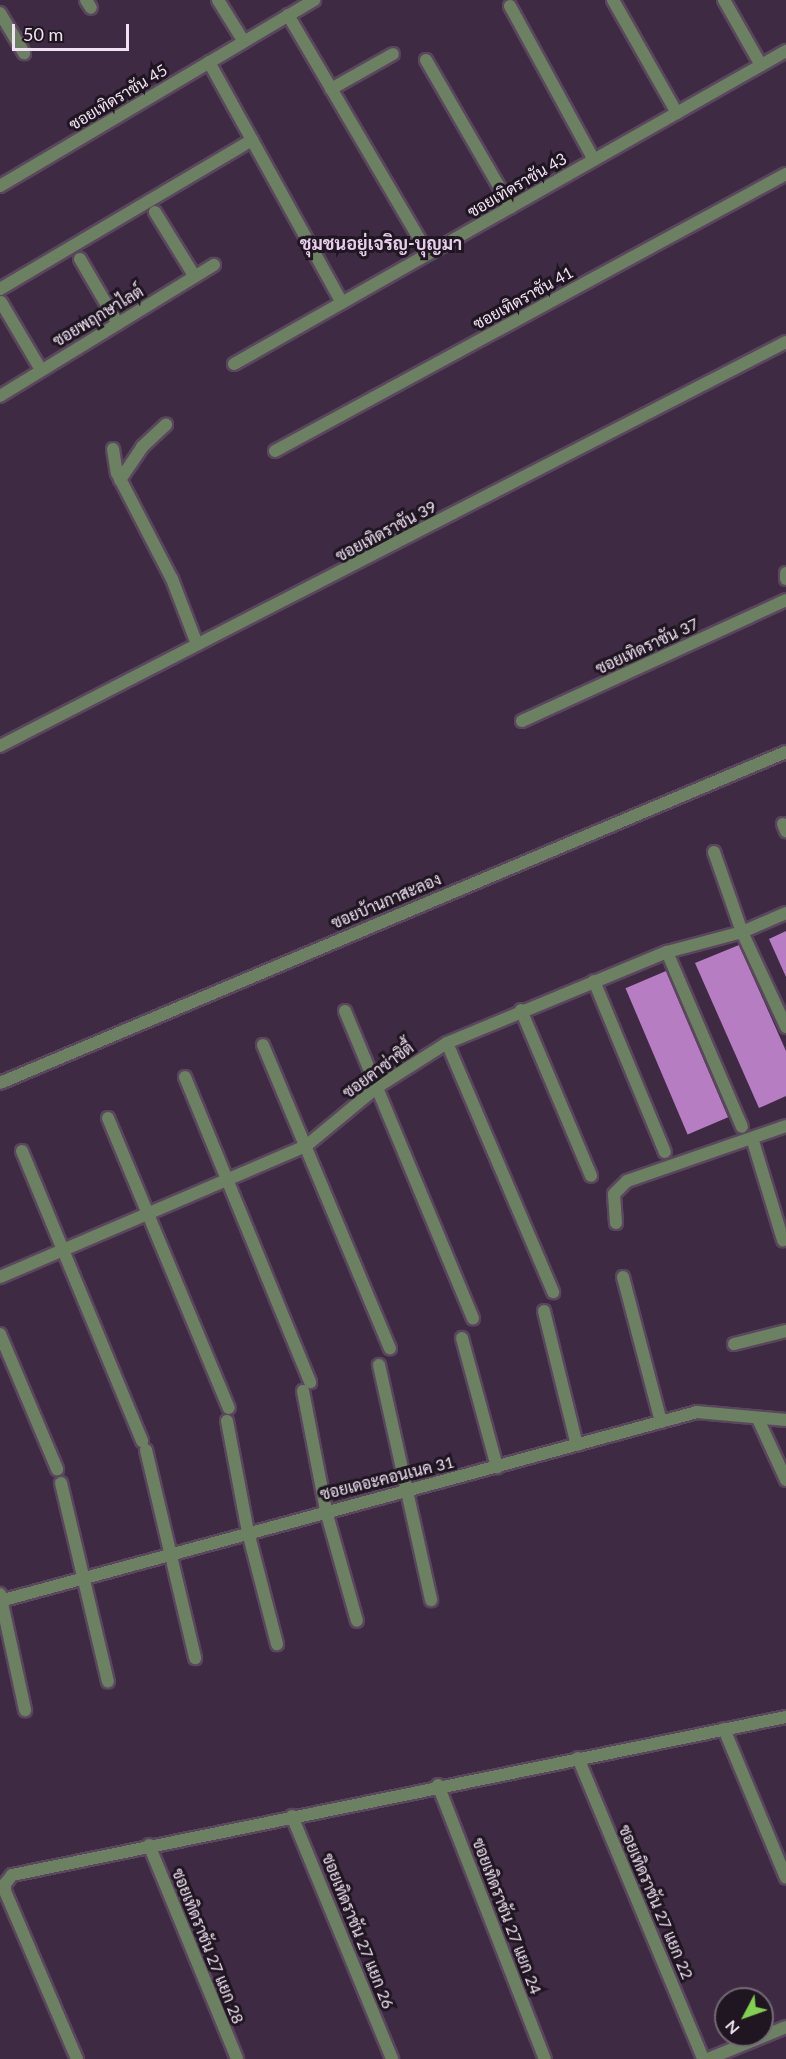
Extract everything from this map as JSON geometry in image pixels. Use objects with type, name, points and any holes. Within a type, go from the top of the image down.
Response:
[{"type":"street","points":[[218,0],[244,42]]},
{"type":"street","name":"ซอยเทิดราชัน 45","points":[[0,186],[314,0]]},
{"type":"street","points":[[613,0],[677,113]]},
{"type":"street","points":[[724,0],[761,66]]},
{"type":"street","points":[[510,6],[594,160]]},
{"type":"street","points":[[0,13],[24,54]]},
{"type":"street","points":[[288,15],[428,254]]},
{"type":"street","name":"ซอยเทิดราชัน 43","points":[[234,364],[786,51]]},
{"type":"street","points":[[332,89],[393,54]]},
{"type":"street","points":[[426,60],[511,207]]},
{"type":"street","points":[[209,62],[342,303]]},
{"type":"street","points":[[0,289],[252,141]]},
{"type":"street","name":"ซอยเทิดราชัน 41","points":[[275,451],[786,174]]},
{"type":"street","points":[[155,212],[195,277]]},
{"type":"street","points":[[80,259],[118,324]]},
{"type":"street","name":"ซอยพฤกษาไลต์","points":[[0,396],[214,265]]},
{"type":"street","points":[[1,302],[41,370]]},
{"type":"street","name":"ซอยเทิดราชัน 39","points":[[0,747],[786,342]]},
{"type":"street","points":[[120,480],[142,447],[166,425]]},
{"type":"street","points":[[113,448],[120,480],[172,579],[197,644]]},
{"type":"street","points":[[786,573],[786,579]]},
{"type":"street","name":"ซอยเทิดราชัน 37","points":[[522,721],[786,600]]},
{"type":"street","name":"ซอยบ้านกาสะลอง","points":[[0,1083],[786,752]]},
{"type":"street","points":[[714,852],[742,932],[786,1027]]},
{"type":"street","name":"ซอยคาซ่าซิตี้","points":[[0,1276],[306,1146],[376,1088],[447,1043],[522,1010],[667,952],[742,932],[786,913]]},
{"type":"street","points":[[667,952],[742,1127]]},
{"type":"street","points":[[594,981],[665,1152]]},
{"type":"street","points":[[522,1010],[591,1176]]},
{"type":"street","points":[[345,1011],[473,1318]]},
{"type":"street","points":[[447,1043],[553,1292]]},
{"type":"street","points":[[263,1045],[390,1348]]},
{"type":"street","points":[[185,1077],[228,1181],[307,1387],[326,1510],[357,1622]]},
{"type":"street","points":[[108,1118],[146,1215],[229,1408]]},
{"type":"street","points":[[616,1223],[614,1194],[627,1181],[786,1126]]},
{"type":"street","points":[[752,1138],[783,1240]]},
{"type":"street","points":[[22,1151],[144,1446],[172,1553],[195,1658]]},
{"type":"street","points":[[623,1276],[661,1422]]},
{"type":"street","points":[[544,1311],[577,1445]]},
{"type":"street","points":[[734,1344],[786,1331]]},
{"type":"street","points":[[0,1334],[57,1469]]},
{"type":"street","points":[[462,1338],[497,1467]]},
{"type":"street","points":[[380,1365],[431,1600]]},
{"type":"street","name":"ซอยเดอะคอนเนค 31","points":[[1,1598],[697,1412],[786,1420]]},
{"type":"street","points":[[758,1419],[786,1480]]},
{"type":"street","points":[[227,1421],[248,1532],[277,1644]]},
{"type":"street","points":[[61,1483],[108,1682]]},
{"type":"street","points":[[1,1598],[25,1710]]},
{"type":"street","points":[[77,2059],[5,1891],[7,1879],[20,1872],[438,1785],[786,1717]]},
{"type":"street","points":[[724,1729],[786,1878]]},
{"type":"street","name":"ซอยเทิดราชัน 27 แยก 22","points":[[578,1758],[704,2059]]},
{"type":"street","name":"ซอยเทิดราชัน 27 แยก 24","points":[[438,1785],[545,2059]]},
{"type":"street","name":"ซอยเทิดราชัน 27 แยก 26","points":[[292,1816],[392,2059]]},
{"type":"street","name":"ซอยเทิดราชัน 27 แยก 28","points":[[149,1845],[237,2059]]},
{"type":"street","points":[[708,2059],[786,2027]]},
{"type":"building","points":[[786,931],[786,977],[769,939]]},
{"type":"building","points":[[739,945],[786,1051],[786,1096],[759,1108],[695,963]]},
{"type":"building","points":[[666,971],[728,1117],[688,1135],[625,988]]},
{"type":"district","name":"ชุมชนอยู่เจริญ-บุญมา","points":[[381,243]]}]
